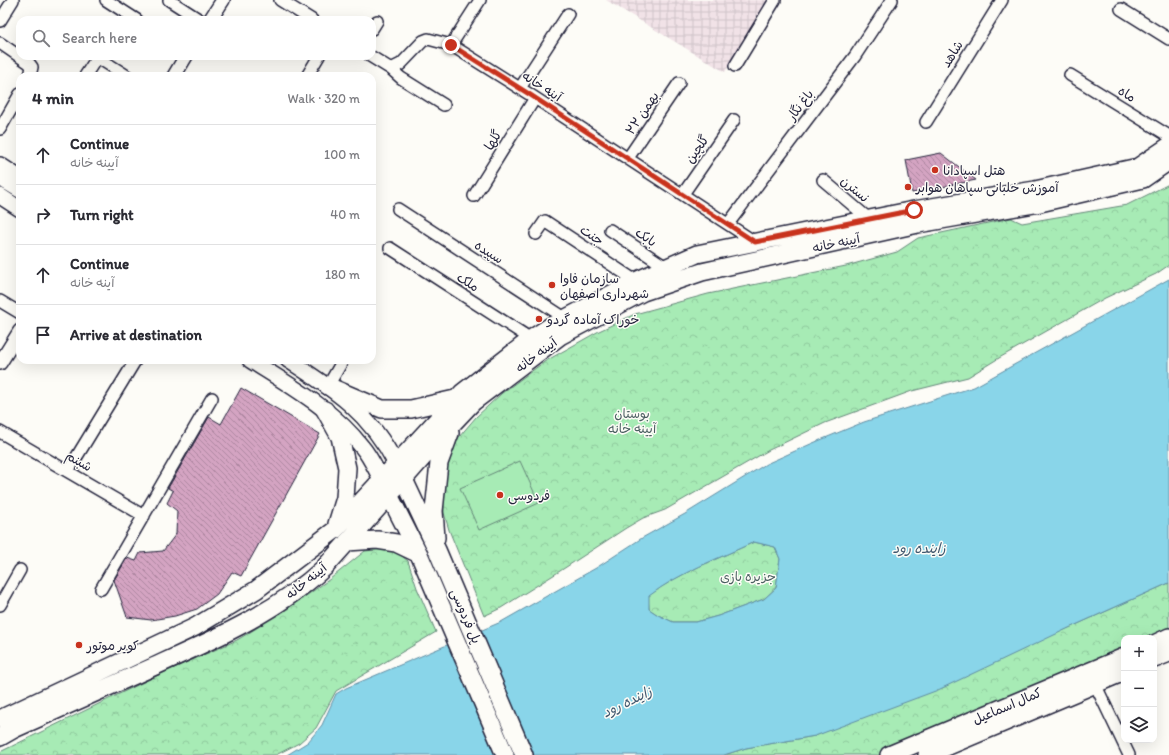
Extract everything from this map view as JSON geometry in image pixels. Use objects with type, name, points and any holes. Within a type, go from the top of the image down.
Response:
[{"type":"main road","name":"آیینه خانه","points":[[0,719],[195,627],[247,595],[335,530],[462,393],[531,339],[565,318],[636,281],[696,254],[869,219],[1035,190],[1138,166],[1169,146]]},
{"type":"main road","name":"آیینه خانه","points":[[0,737],[203,644],[261,614],[310,580],[347,542],[473,402],[560,336],[644,292],[702,272],[918,224],[1040,203],[1143,179],[1169,161]]},
{"type":"main road","points":[[0,178],[16,188]]},
{"type":"main road","points":[[0,196],[16,206]]},
{"type":"main road","points":[[256,364],[325,410],[362,446],[381,479]]},
{"type":"main road","points":[[294,364],[328,386],[366,419],[380,436],[396,464]]},
{"type":"main road","points":[[328,386],[382,408],[411,409],[455,399]]},
{"type":"main road","points":[[325,410],[340,437],[347,468],[345,498],[335,530]]},
{"type":"main road","points":[[437,550],[434,511],[439,463],[454,422]]},
{"type":"main road","name":"پل فردوسی","points":[[396,464],[437,550],[524,755]]},
{"type":"main road","name":"پل فردوسی","points":[[381,479],[419,554],[505,755]]},
{"type":"main road","points":[[347,542],[377,540],[396,543],[419,554]]},
{"type":"main road","points":[[247,595],[252,596],[258,602],[261,614]]},
{"type":"main road","points":[[1157,643],[1169,637]]},
{"type":"main road","points":[[1157,658],[1169,653]]},
{"type":"main road","name":"کمال اسماعیل","points":[[927,755],[1092,678],[1121,659]]},
{"type":"main road","name":"کمال اسماعیل","points":[[1092,678],[1121,673]]},
{"type":"main road","name":"کمال اسماعیل","points":[[889,755],[951,744]]},
{"type":"street","points":[[0,21],[13,0]]},
{"type":"street","points":[[106,0],[131,16]]},
{"type":"street","points":[[169,0],[194,16]]},
{"type":"street","points":[[213,16],[223,0]]},
{"type":"street","points":[[451,45],[480,0]]},
{"type":"street","points":[[735,66],[775,0]]},
{"type":"street","name":"باغ نگار","points":[[728,224],[855,56],[892,0]]},
{"type":"street","name":"شاهد","points":[[926,122],[1002,0]]},
{"type":"street","points":[[282,1],[306,16]]},
{"type":"street","points":[[1121,9],[1169,39]]},
{"type":"street","points":[[520,88],[568,14]]},
{"type":"street","name":"آینه خانه","points":[[391,69],[401,64],[423,41],[428,40],[451,45],[520,88],[755,242]]},
{"type":"street","points":[[0,43],[16,54]]},
{"type":"street","points":[[25,60],[32,67],[31,72]]},
{"type":"street","points":[[87,72],[95,60]]},
{"type":"street","points":[[103,60],[121,72]]},
{"type":"street","points":[[176,72],[184,60]]},
{"type":"street","points":[[309,72],[317,60]]},
{"type":"street","points":[[376,60],[391,69],[401,78],[444,105]]},
{"type":"street","name":"ماه","points":[[1070,75],[1169,136]]},
{"type":"street","name":"۲۲ بهمن","points":[[628,158],[679,83]]},
{"type":"street","name":"گلها","points":[[474,196],[535,98]]},
{"type":"street","points":[[0,129],[16,101]]},
{"type":"street","name":"گلچین","points":[[683,194],[734,120]]},
{"type":"street","points":[[0,164],[16,174]]},
{"type":"street","name":"نسترن","points":[[823,180],[869,219]]},
{"type":"street","points":[[0,203],[16,213]]},
{"type":"street","name":"سپیده","points":[[398,209],[565,318]]},
{"type":"street","name":"جنت","points":[[536,234],[545,221],[636,281]]},
{"type":"street","name":"بابک","points":[[610,230],[666,267]]},
{"type":"street","name":"ملک","points":[[390,248],[531,339]]},
{"type":"street","points":[[0,301],[16,311]]},
{"type":"street","points":[[2,356],[16,337]]},
{"type":"street","points":[[68,471],[133,364]]},
{"type":"street","points":[[328,386],[341,364]]},
{"type":"street","points":[[101,589],[212,398]]},
{"type":"street","name":"شبنم","points":[[0,432],[144,516]]},
{"type":"street","points":[[0,605],[20,570]]},
{"type":"street","points":[[1092,678],[1129,755]]},
{"type":"shaded area","points":[[606,0],[768,0],[725,72]]},
{"type":"green space","name":"بوستان آیینه خانه","points":[[1169,184],[1169,265],[1156,274],[1105,298],[968,377],[912,391],[825,423],[769,450],[665,510],[643,518],[501,608],[484,616],[449,530],[444,513],[443,488],[449,456],[459,437],[476,417],[502,393],[544,362],[599,331],[635,314],[708,294],[846,266],[897,252],[918,238],[1011,218],[1022,223],[1127,205]]},
{"type":"green space","name":"فردوسی","points":[[520,461],[539,503],[479,530],[460,488]]},
{"type":"green space","name":"جزیره بازی","points":[[754,542],[775,547],[780,559],[776,588],[764,599],[718,616],[696,622],[673,622],[649,609],[648,596],[660,587],[700,566]]},
{"type":"green space","points":[[384,549],[397,552],[408,561],[417,588],[436,632],[336,691],[316,728],[299,743],[276,755],[0,755],[0,752],[154,677],[237,640],[283,612],[330,579],[365,551]]},
{"type":"green space","points":[[1169,583],[1169,634],[1157,637],[1157,635],[1121,635],[1121,654],[883,755],[724,755],[746,748],[815,736],[1071,627]]},
{"type":"water","name":"زاینده رود","points":[[1169,279],[1169,583],[1071,627],[938,690],[815,736],[746,748],[724,755],[287,755],[308,742],[322,725],[336,694],[346,688],[501,622],[596,568],[642,538],[685,514],[766,464],[864,422],[974,387]],"holes":[[[754,542],[775,547],[780,559],[776,588],[764,599],[718,616],[696,622],[673,622],[649,609],[649,596],[661,587],[700,566]]]},
{"type":"building","name":"هتل اسپادانا","points":[[941,153],[976,180],[912,193],[906,160]]},
{"type":"building","points":[[241,388],[320,434],[241,576],[232,572],[217,594],[197,609],[175,616],[151,620],[127,617],[114,580],[127,558],[136,561],[140,553],[163,551],[176,534],[177,511],[167,503],[173,491],[168,488],[209,417],[221,424]]},
{"type":"place","name":"هتل اسپادانا","points":[[935,170]]},
{"type":"place","name":"آموزش خلبانی سپاهان هوابر","points":[[908,187]]},
{"type":"place","name":"سازمان فاوا شهرداری اصفهان","points":[[552,285]]},
{"type":"place","name":"خوراک آماده گردو","points":[[539,319]]},
{"type":"place","name":"فردوسی","points":[[500,495]]},
{"type":"place","name":"کویر موتور","points":[[79,645]]},
{"type":"route","points":[[451,45],[529,94],[755,242],[914,210]]}]
